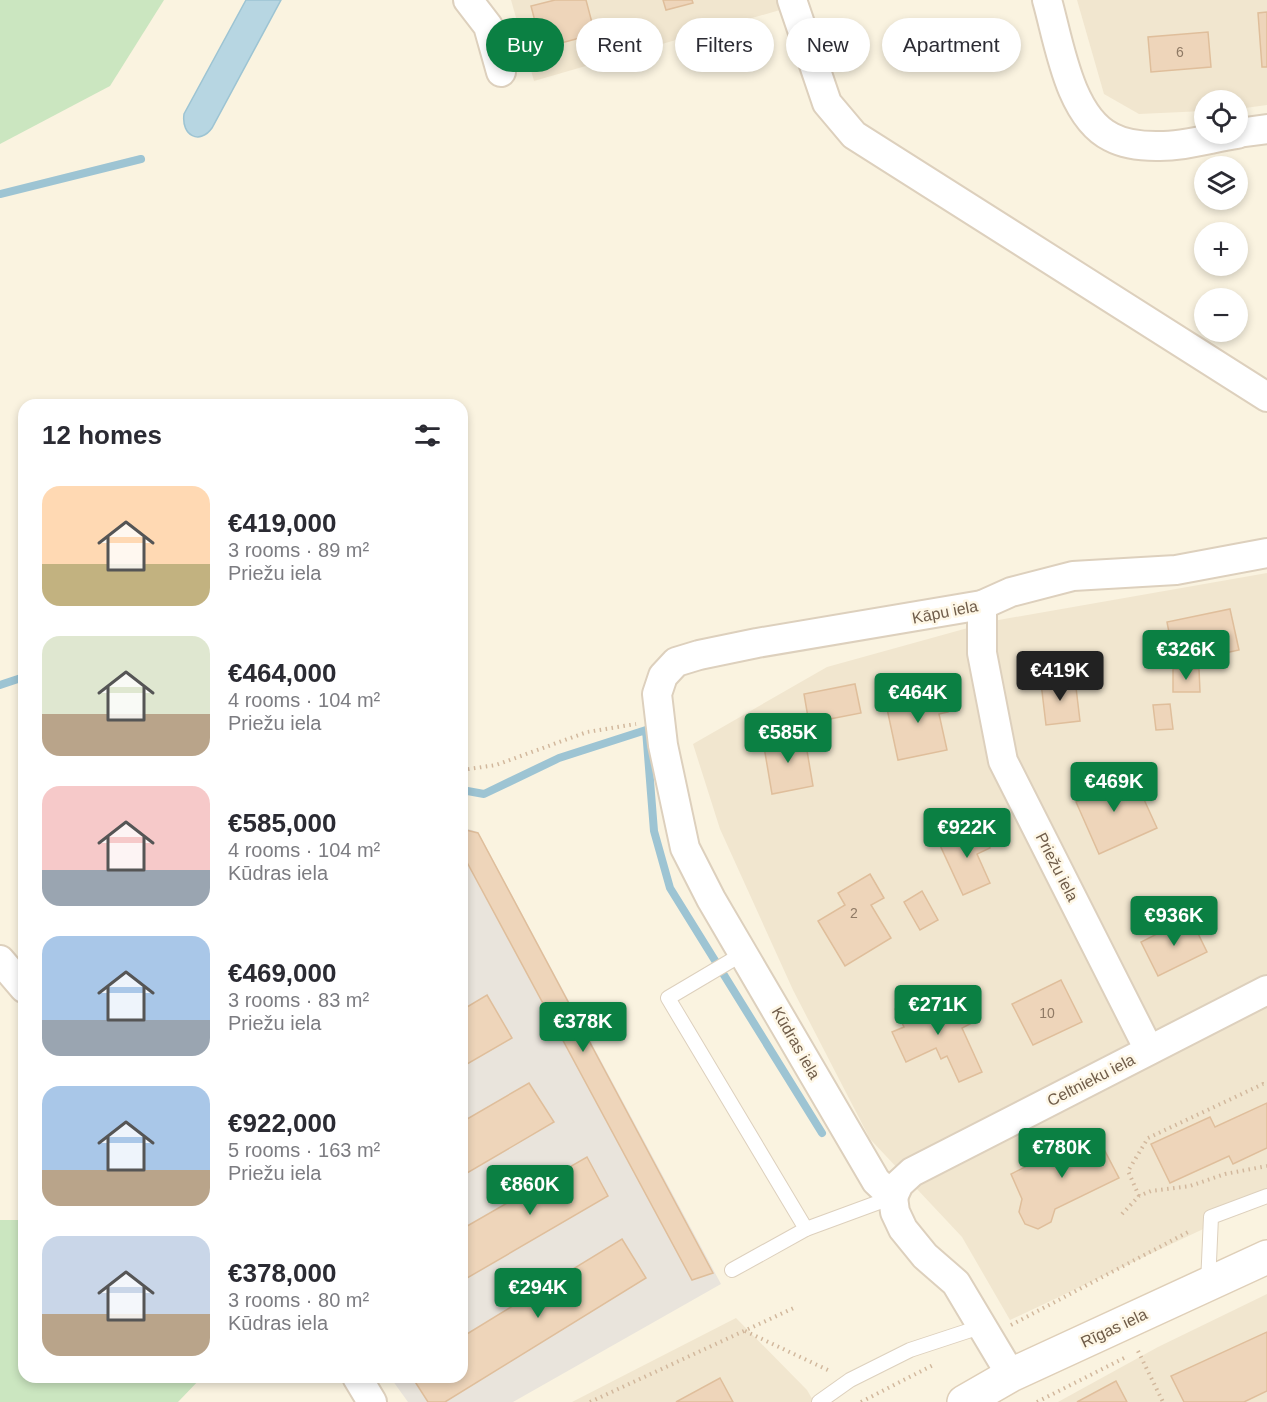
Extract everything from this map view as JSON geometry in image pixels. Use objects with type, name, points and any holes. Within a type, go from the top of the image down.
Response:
[{"type":"main road","name":"Rīgas iela","points":[[964,1402],[1011,1376],[1267,1257]]},
{"type":"street","points":[[468,0],[486,23]]},
{"type":"street","points":[[792,0],[827,103],[854,135],[1267,397]]},
{"type":"street","points":[[1047,0],[1075,97],[1089,119],[1110,137],[1133,144],[1158,146],[1194,141]]},
{"type":"street","points":[[1248,132],[1267,129]]},
{"type":"street","name":"Kāpu iela","points":[[663,675],[676,662],[699,655],[982,605],[1011,592],[1072,576],[1176,570],[1267,553]]},
{"type":"street","name":"Priežu iela","points":[[982,605],[982,653],[1003,761],[1149,1050]]},
{"type":"street","name":"Kūdras iela","points":[[663,675],[657,694],[660,720],[685,848],[711,899],[876,1181],[893,1197],[895,1212],[903,1229],[925,1256],[956,1284],[1011,1376]]},
{"type":"street","points":[[0,960],[18,981]]},
{"type":"street","name":"Celtnieku iela","points":[[893,1197],[899,1184],[912,1172],[1267,990]]},
{"type":"street","points":[[361,1383],[372,1402]]},
{"type":"lane","points":[[744,953],[668,998],[806,1229]]},
{"type":"lane","points":[[1208,1285],[1211,1217],[1267,1196]]},
{"type":"lane","points":[[732,1270],[806,1229],[893,1197]]},
{"type":"lane","points":[[819,1402],[850,1380],[910,1350],[986,1331]]},
{"type":"path","points":[[468,769],[496,765],[587,732],[660,720]]},
{"type":"path","points":[[1139,1196],[1128,1171],[1148,1138],[1263,1084],[1267,1085]]},
{"type":"path","points":[[1122,1214],[1139,1196],[1151,1191],[1190,1186],[1225,1174],[1267,1166]]},
{"type":"path","points":[[986,1331],[1186,1234],[1211,1217]]},
{"type":"path","points":[[590,1402],[796,1307]]},
{"type":"path","points":[[744,1331],[850,1380]]},
{"type":"path","points":[[1037,1402],[1149,1346]]},
{"type":"path","points":[[1138,1351],[1163,1402]]},
{"type":"path","points":[[861,1402],[936,1364]]},
{"type":"shaded area","points":[[511,0],[777,0],[780,10],[752,18],[675,18],[675,40],[663,44],[663,18],[576,18],[576,69],[534,81],[531,72],[564,72],[564,18],[516,18]]},
{"type":"shaded area","points":[[1077,0],[1267,0],[1267,105],[1248,108],[1248,90],[1194,90],[1194,111],[1139,114],[1104,94]]},
{"type":"shaded area","points":[[1267,573],[1267,1199],[1010,1320],[962,1237],[870,1139],[793,990],[720,829],[693,744],[827,667],[993,621]]},
{"type":"shaded area","points":[[468,829],[478,832],[721,1284],[513,1402],[408,1402],[394,1383],[468,1383]]},
{"type":"shaded area","points":[[1267,1294],[1267,1402],[1058,1402],[1158,1347]]},
{"type":"shaded area","points":[[736,1318],[807,1390],[814,1402],[572,1402]]},
{"type":"green space","points":[[0,0],[164,0],[110,86],[0,144]]},
{"type":"green space","points":[[0,1220],[18,1220],[18,1383],[196,1383],[178,1402],[0,1402]]},
{"type":"water","points":[[246,0],[281,0],[212,128],[202,136],[192,136],[185,128],[184,114]]},
{"type":"building","points":[[555,0],[586,0],[591,18],[576,18],[576,39],[564,42],[564,18],[534,18],[531,6]]},
{"type":"building","points":[[663,0],[692,0],[693,3],[666,10]]},
{"type":"building","points":[[1267,12],[1267,67],[1262,67],[1258,13]]},
{"type":"building","points":[[1208,32],[1211,67],[1151,72],[1148,37]]},
{"type":"building","points":[[1230,609],[1239,650],[1175,664],[1167,622]]},
{"type":"building","points":[[1173,669],[1199,669],[1200,692],[1173,692]]},
{"type":"building","points":[[1075,679],[1080,721],[1046,725],[1041,683]]},
{"type":"building","points":[[855,684],[861,713],[809,723],[804,694]]},
{"type":"building","points":[[943,688],[948,712],[939,714],[947,750],[898,760],[886,704],[917,698],[916,694]]},
{"type":"building","points":[[1170,704],[1173,729],[1156,730],[1153,705]]},
{"type":"building","points":[[804,733],[813,786],[772,794],[763,741]]},
{"type":"building","points":[[1107,773],[1111,782],[1122,776],[1131,797],[1141,793],[1157,828],[1099,854],[1076,802],[1087,797],[1082,784]]},
{"type":"building","points":[[979,825],[990,848],[977,854],[990,883],[963,895],[939,843]]},
{"type":"building","points":[[468,830],[478,833],[713,1273],[692,1280],[468,864]]},
{"type":"building","points":[[870,874],[884,898],[871,905],[891,938],[845,966],[818,921],[845,905],[838,893]]},
{"type":"building","points":[[922,891],[938,920],[920,930],[904,902]]},
{"type":"building","points":[[1190,917],[1207,952],[1158,976],[1141,942]]},
{"type":"building","points":[[1061,980],[1082,1022],[1033,1045],[1012,1004]]},
{"type":"building","points":[[487,995],[512,1038],[468,1064],[468,1006]]},
{"type":"building","points":[[918,998],[926,1016],[961,999],[972,1023],[962,1028],[982,1072],[959,1082],[947,1056],[941,1059],[936,1048],[906,1062],[892,1032],[904,1027],[895,1009]]},
{"type":"building","points":[[529,1083],[554,1122],[468,1172],[468,1119]]},
{"type":"building","points":[[1267,1103],[1267,1148],[1233,1164],[1229,1156],[1170,1183],[1151,1144],[1210,1117],[1215,1127]]},
{"type":"building","points":[[1095,1132],[1119,1178],[1055,1209],[1051,1222],[1038,1229],[1025,1224],[1019,1212],[1022,1199],[1011,1174]]},
{"type":"building","points":[[587,1157],[608,1196],[468,1278],[468,1226]]},
{"type":"building","points":[[622,1239],[646,1278],[445,1402],[428,1402],[416,1383],[468,1383],[468,1333]]},
{"type":"building","points":[[1267,1332],[1267,1391],[1244,1402],[1184,1402],[1171,1376]]},
{"type":"building","points":[[720,1378],[733,1402],[676,1402]]},
{"type":"building","points":[[1116,1381],[1127,1402],[1077,1402]]},
{"type":"waterway","points":[[0,194],[141,159]]},
{"type":"waterway","points":[[0,685],[18,679]]},
{"type":"waterway","points":[[468,791],[484,794],[559,758],[646,730],[654,831],[670,888],[822,1133]]}]
